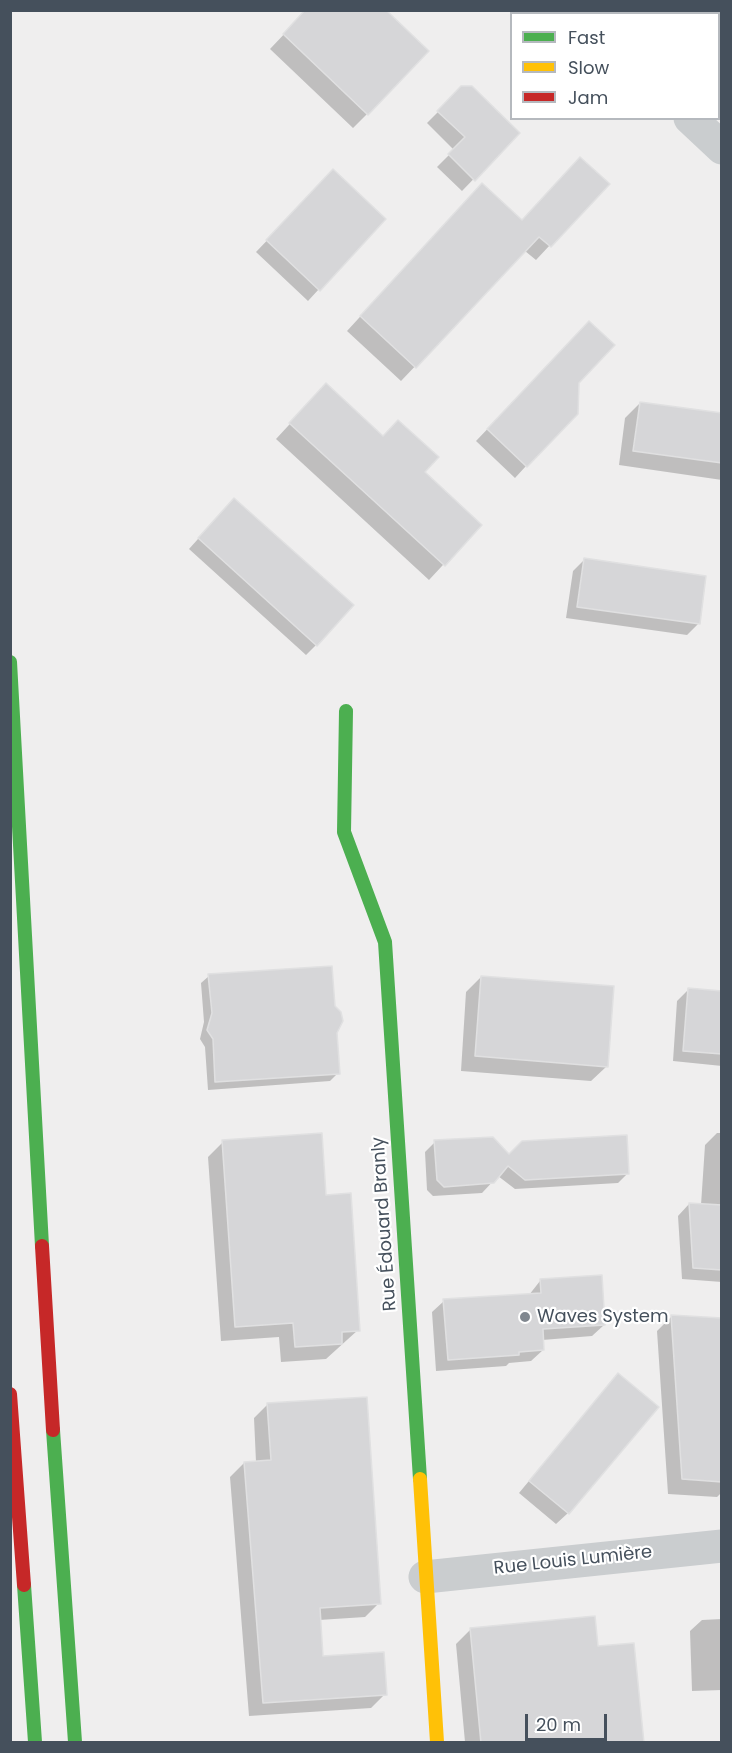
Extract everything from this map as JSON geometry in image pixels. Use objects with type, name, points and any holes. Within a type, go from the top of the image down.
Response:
[{"type":"main road","points":[[10,662],[50,1395],[75,1743]]},
{"type":"main road","name":"Rue Édouard Branly","points":[[346,711],[344,832],[386,942],[437,1743]]},
{"type":"main road","points":[[10,1394],[34,1743]]},
{"type":"street","points":[[692,120],[722,148]]},
{"type":"street","name":"Rue Louis Lumière","points":[[425,1577],[722,1546]]},
{"type":"building","points":[[305,10],[386,10],[429,51],[368,115],[283,34]]},
{"type":"building","points":[[461,86],[472,86],[520,133],[475,181],[448,154],[465,137],[437,111]]},
{"type":"building","points":[[580,157],[610,184],[551,247],[539,237],[416,368],[360,316],[482,183],[522,220]]},
{"type":"building","points":[[333,169],[386,219],[320,291],[266,240]]},
{"type":"building","points":[[589,321],[615,345],[579,383],[578,414],[527,467],[487,429]]},
{"type":"building","points":[[326,383],[383,436],[398,420],[439,457],[425,472],[482,525],[445,566],[289,423]]},
{"type":"building","points":[[640,402],[722,413],[722,463],[633,451]]},
{"type":"building","points":[[234,498],[354,605],[317,646],[198,538]]},
{"type":"building","points":[[584,558],[706,576],[700,624],[577,607]]},
{"type":"building","points":[[332,966],[335,1006],[341,1012],[343,1021],[337,1033],[340,1074],[215,1082],[213,1039],[207,1030],[212,1013],[208,974]]},
{"type":"building","points":[[481,976],[614,986],[608,1067],[475,1056]]},
{"type":"building","points":[[688,988],[722,991],[722,1054],[683,1051]]},
{"type":"building","points":[[322,1133],[326,1195],[351,1193],[360,1331],[342,1332],[342,1344],[295,1347],[293,1323],[235,1327],[222,1140]]},
{"type":"building","points":[[627,1135],[629,1174],[525,1180],[508,1166],[494,1183],[444,1187],[437,1180],[434,1140],[493,1137],[509,1154],[522,1141]]},
{"type":"building","points":[[689,1203],[722,1205],[722,1270],[693,1268]]},
{"type":"building","name":"Waves System","points":[[602,1275],[605,1325],[543,1329],[544,1350],[519,1352],[519,1355],[448,1360],[443,1299],[541,1293],[540,1279]]},
{"type":"building","points":[[671,1315],[722,1318],[722,1482],[682,1479]]},
{"type":"building","points":[[618,1373],[659,1407],[569,1514],[529,1481]]},
{"type":"building","points":[[367,1397],[381,1604],[320,1608],[323,1656],[384,1652],[387,1695],[263,1703],[244,1462],[271,1460],[267,1403]]},
{"type":"building","points":[[595,1616],[598,1646],[634,1643],[644,1743],[481,1743],[470,1628]]},
{"type":"traffic: fast","points":[[10,662],[42,1246]]},
{"type":"traffic: fast","points":[[346,711],[344,832],[385,942],[420,1479]]},
{"type":"traffic: fast","points":[[53,1430],[75,1742]]},
{"type":"traffic: fast","points":[[24,1585],[35,1742]]},
{"type":"traffic: slow","points":[[420,1479],[437,1742]]},
{"type":"traffic: jam","points":[[42,1246],[53,1430]]},
{"type":"traffic: jam","points":[[10,1394],[24,1585]]},
{"type":"place","name":"Waves System","points":[[525,1317]]}]
